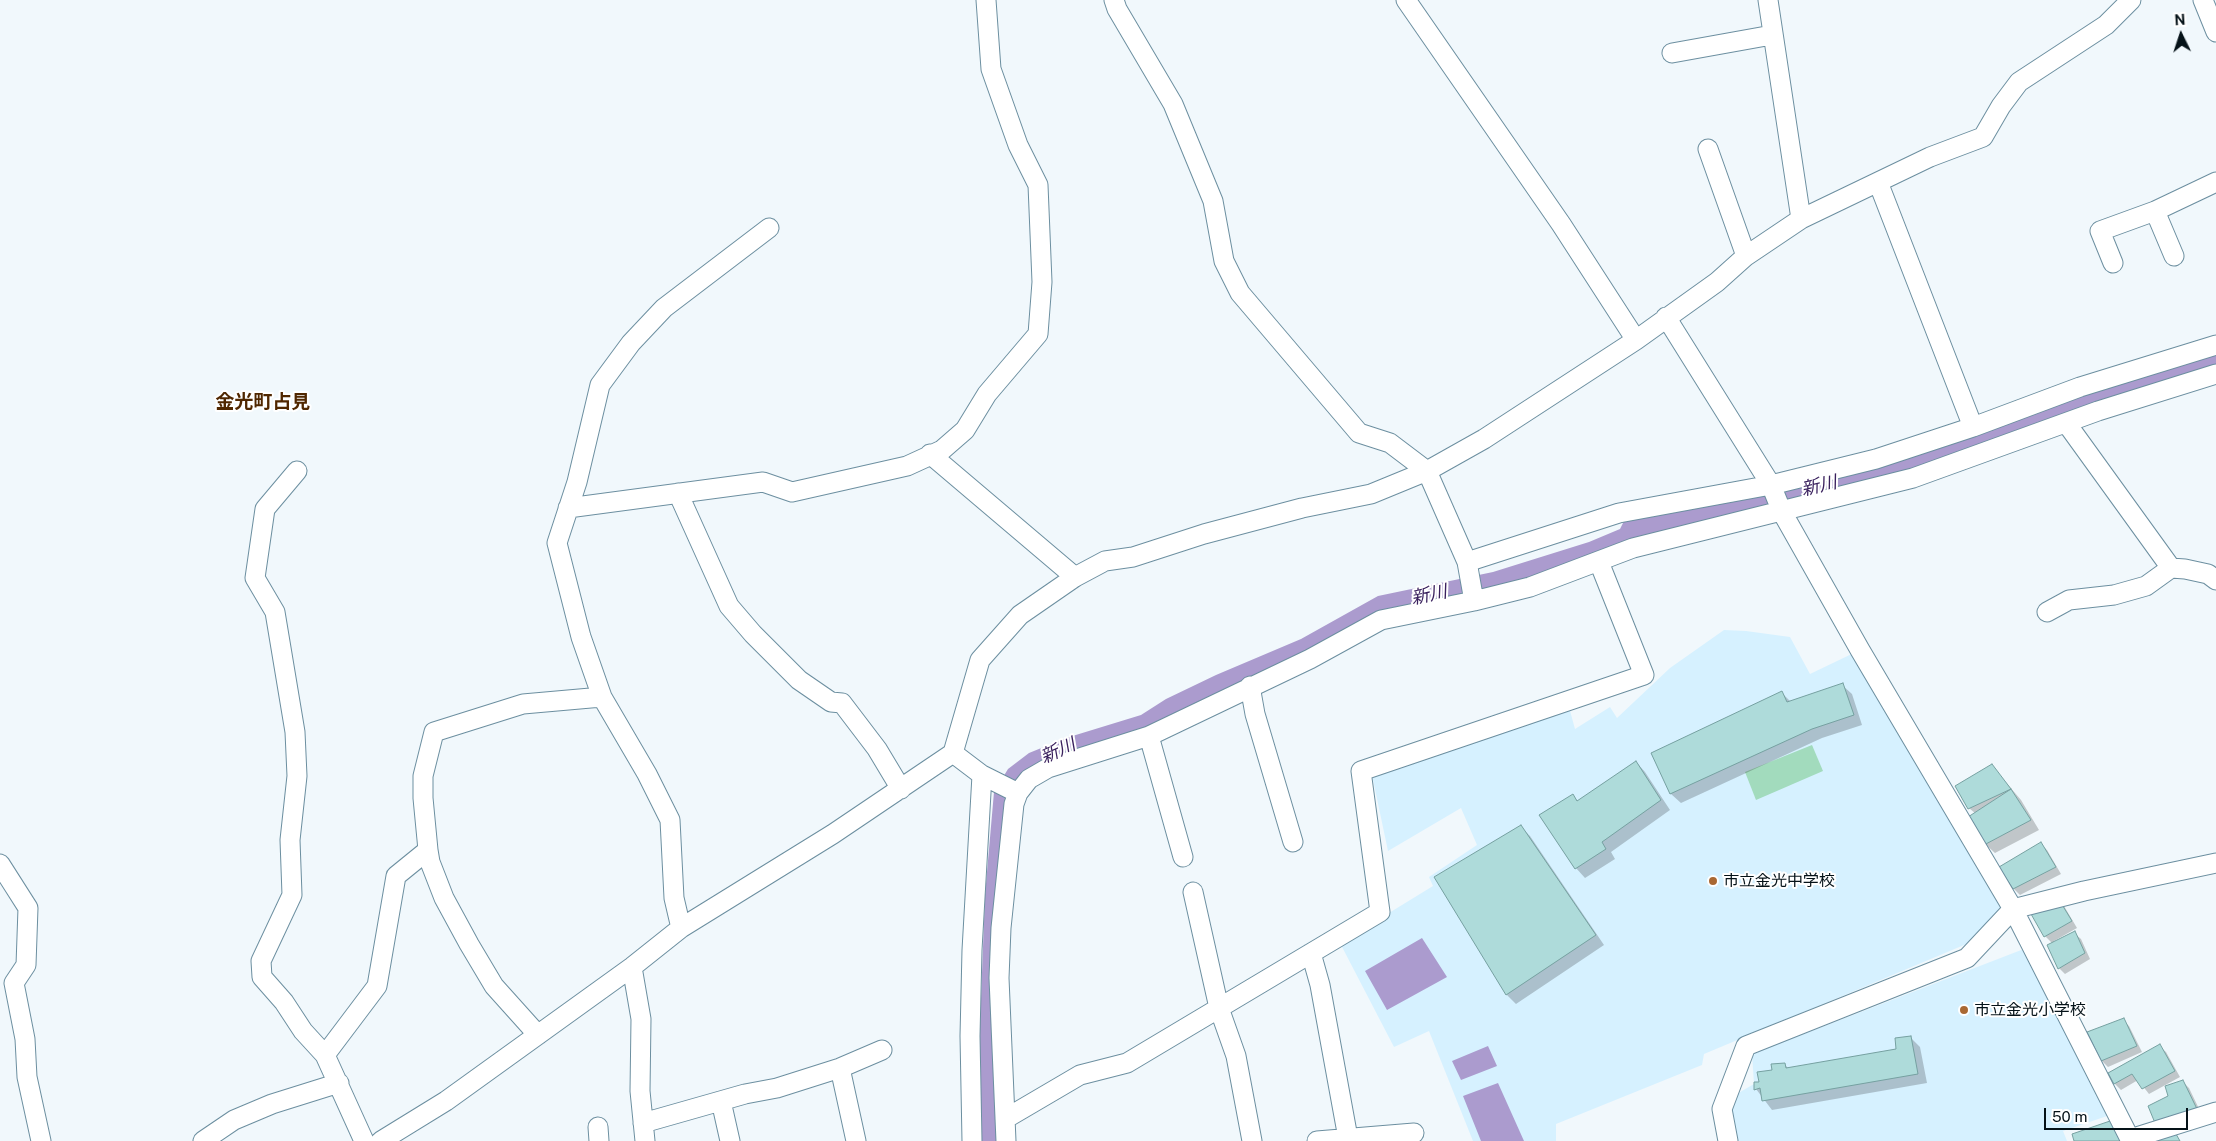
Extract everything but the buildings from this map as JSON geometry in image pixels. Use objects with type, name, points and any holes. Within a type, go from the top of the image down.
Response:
[{"type":"street","points":[[568,508],[762,482],[792,492],[907,466],[942,450],[966,430],[987,394],[1038,334],[1042,282],[1038,185],[1018,145],[992,69],[986,0]]},
{"type":"street","points":[[1114,0],[1117,9],[1173,104],[1213,201],[1224,261],[1240,294],[1359,433],[1390,443],[1427,471],[1467,562],[1474,602]]},
{"type":"street","points":[[1406,0],[1561,224],[1636,340]]},
{"type":"street","points":[[1768,0],[1801,220]]},
{"type":"street","points":[[381,1141],[446,1101],[632,967],[682,928],[810,849],[954,753],[980,660],[1020,615],[1075,577],[1105,561],[1133,557],[1204,534],[1302,508],[1371,494],[1427,471],[1484,439],[1636,340],[1717,282],[1746,256],[1801,220],[1930,157],[1984,137],[2001,106],[2019,82],[2106,25],[2131,0]]},
{"type":"street","points":[[2203,0],[2216,32]]},
{"type":"street","points":[[1672,53],[1772,35]]},
{"type":"street","points":[[1708,149],[1746,256]]},
{"type":"street","points":[[1878,182],[1973,427]]},
{"type":"street","points":[[2113,263],[2100,231],[2155,211],[2216,182]]},
{"type":"street","points":[[2155,211],[2174,256]]},
{"type":"street","points":[[682,928],[674,898],[670,820],[647,774],[602,697],[581,637],[557,543],[577,482],[600,385],[631,343],[664,308],[769,228]]},
{"type":"street","points":[[1666,317],[1771,485],[1782,512],[1865,659],[2013,909],[2131,1140],[2216,1112]]},
{"type":"street","points":[[1467,562],[1618,513],[1771,485],[1876,459],[1973,427],[2080,387],[2216,345]]},
{"type":"street","points":[[1006,1141],[999,978],[1001,928],[1014,804],[1018,793],[1029,779],[1048,768],[1149,736],[1250,686],[1310,659],[1381,620],[1474,602],[1530,587],[1633,548],[1913,478],[2067,424],[2098,411],[2216,374]]},
{"type":"street","points":[[2067,424],[2171,568]]},
{"type":"street","points":[[930,454],[1075,577]]},
{"type":"street","points":[[297,472],[265,509],[255,578],[275,612],[295,732],[296,776],[290,840],[292,896],[260,961],[262,977],[284,1002],[303,1031],[325,1055],[364,1141]]},
{"type":"street","points":[[678,493],[729,606],[753,634],[799,680],[831,702],[842,702],[877,749],[901,789]]},
{"type":"street","points":[[1005,1119],[1080,1075],[1127,1063],[1380,912],[1361,771],[1644,675],[1599,562]]},
{"type":"street","points":[[2047,612],[2069,600],[2114,595],[2146,586],[2171,568],[2208,574],[2216,580]]},
{"type":"street","points":[[1250,686],[1255,714],[1293,842]]},
{"type":"street","points":[[538,1035],[494,986],[444,898],[430,862],[423,798],[423,776],[434,732],[523,704],[602,697]]},
{"type":"street","points":[[1149,736],[1183,858]]},
{"type":"street","points":[[954,753],[982,775],[1018,793]]},
{"type":"street","points":[[972,1141],[970,1036],[972,950],[982,775]]},
{"type":"street","points":[[325,1055],[377,986],[396,876],[428,850]]},
{"type":"street","points":[[1728,1141],[1722,1109],[1746,1046],[1968,958],[2013,909],[2216,863]]},
{"type":"street","points":[[0,864],[28,908],[26,965],[14,983],[25,1039],[27,1076],[41,1141]]},
{"type":"street","points":[[1192,892],[1219,1008],[1236,1056],[1252,1141]]},
{"type":"street","points":[[1311,953],[1320,984],[1341,1140]]},
{"type":"street","points":[[632,967],[641,1019],[640,1091],[644,1132],[721,1101],[777,1088],[840,1068],[882,1050]]},
{"type":"street","points":[[840,1068],[856,1141]]},
{"type":"street","points":[[203,1141],[242,1117],[272,1104],[339,1083]]},
{"type":"street","points":[[721,1101],[730,1141]]},
{"type":"street","points":[[1317,1141],[1414,1133]]},
{"type":"shaded area","name":"市立金光中学校","points":[[1724,630],[1790,637],[1810,674],[1860,650],[2008,905],[1976,940],[1704,1054],[1702,1065],[1556,1124],[1556,1141],[1473,1141],[1429,1031],[1394,1047],[1340,943],[1433,886],[1429,877],[1477,845],[1461,808],[1388,851],[1372,775],[1569,707],[1575,729],[1610,707],[1617,718],[1670,668]]},
{"type":"shaded area","name":"市立金光小学校","points":[[2029,947],[2113,1114],[2063,1131],[2067,1141],[1737,1141],[1728,1099],[1754,1084],[1752,1054]]},
{"type":"green space","points":[[1812,745],[1823,771],[1756,800],[1745,772]]},
{"type":"water","name":"新川","points":[[2216,351],[2216,369],[1907,475],[1526,582],[1477,593],[1301,659],[1018,785],[998,1141],[980,1141],[980,1025],[985,895],[994,792],[1008,769],[1029,753],[1066,738],[1141,715],[1166,699],[1216,675],[1301,639],[1378,596],[1493,572],[1589,542],[1620,529],[1624,521]]},
{"type":"water","points":[[1422,938],[1447,977],[1387,1010],[1365,971]]},
{"type":"water","points":[[1488,1046],[1497,1066],[1461,1080],[1452,1061]]},
{"type":"water","points":[[1498,1083],[1524,1141],[1481,1141],[1463,1096]]},
{"type":"place","name":"市立金光中学校","points":[[1713,881]]},
{"type":"place","name":"市立金光小学校","points":[[1964,1010]]},
{"type":"district","name":"金光町占見","points":[[263,402]]}]
